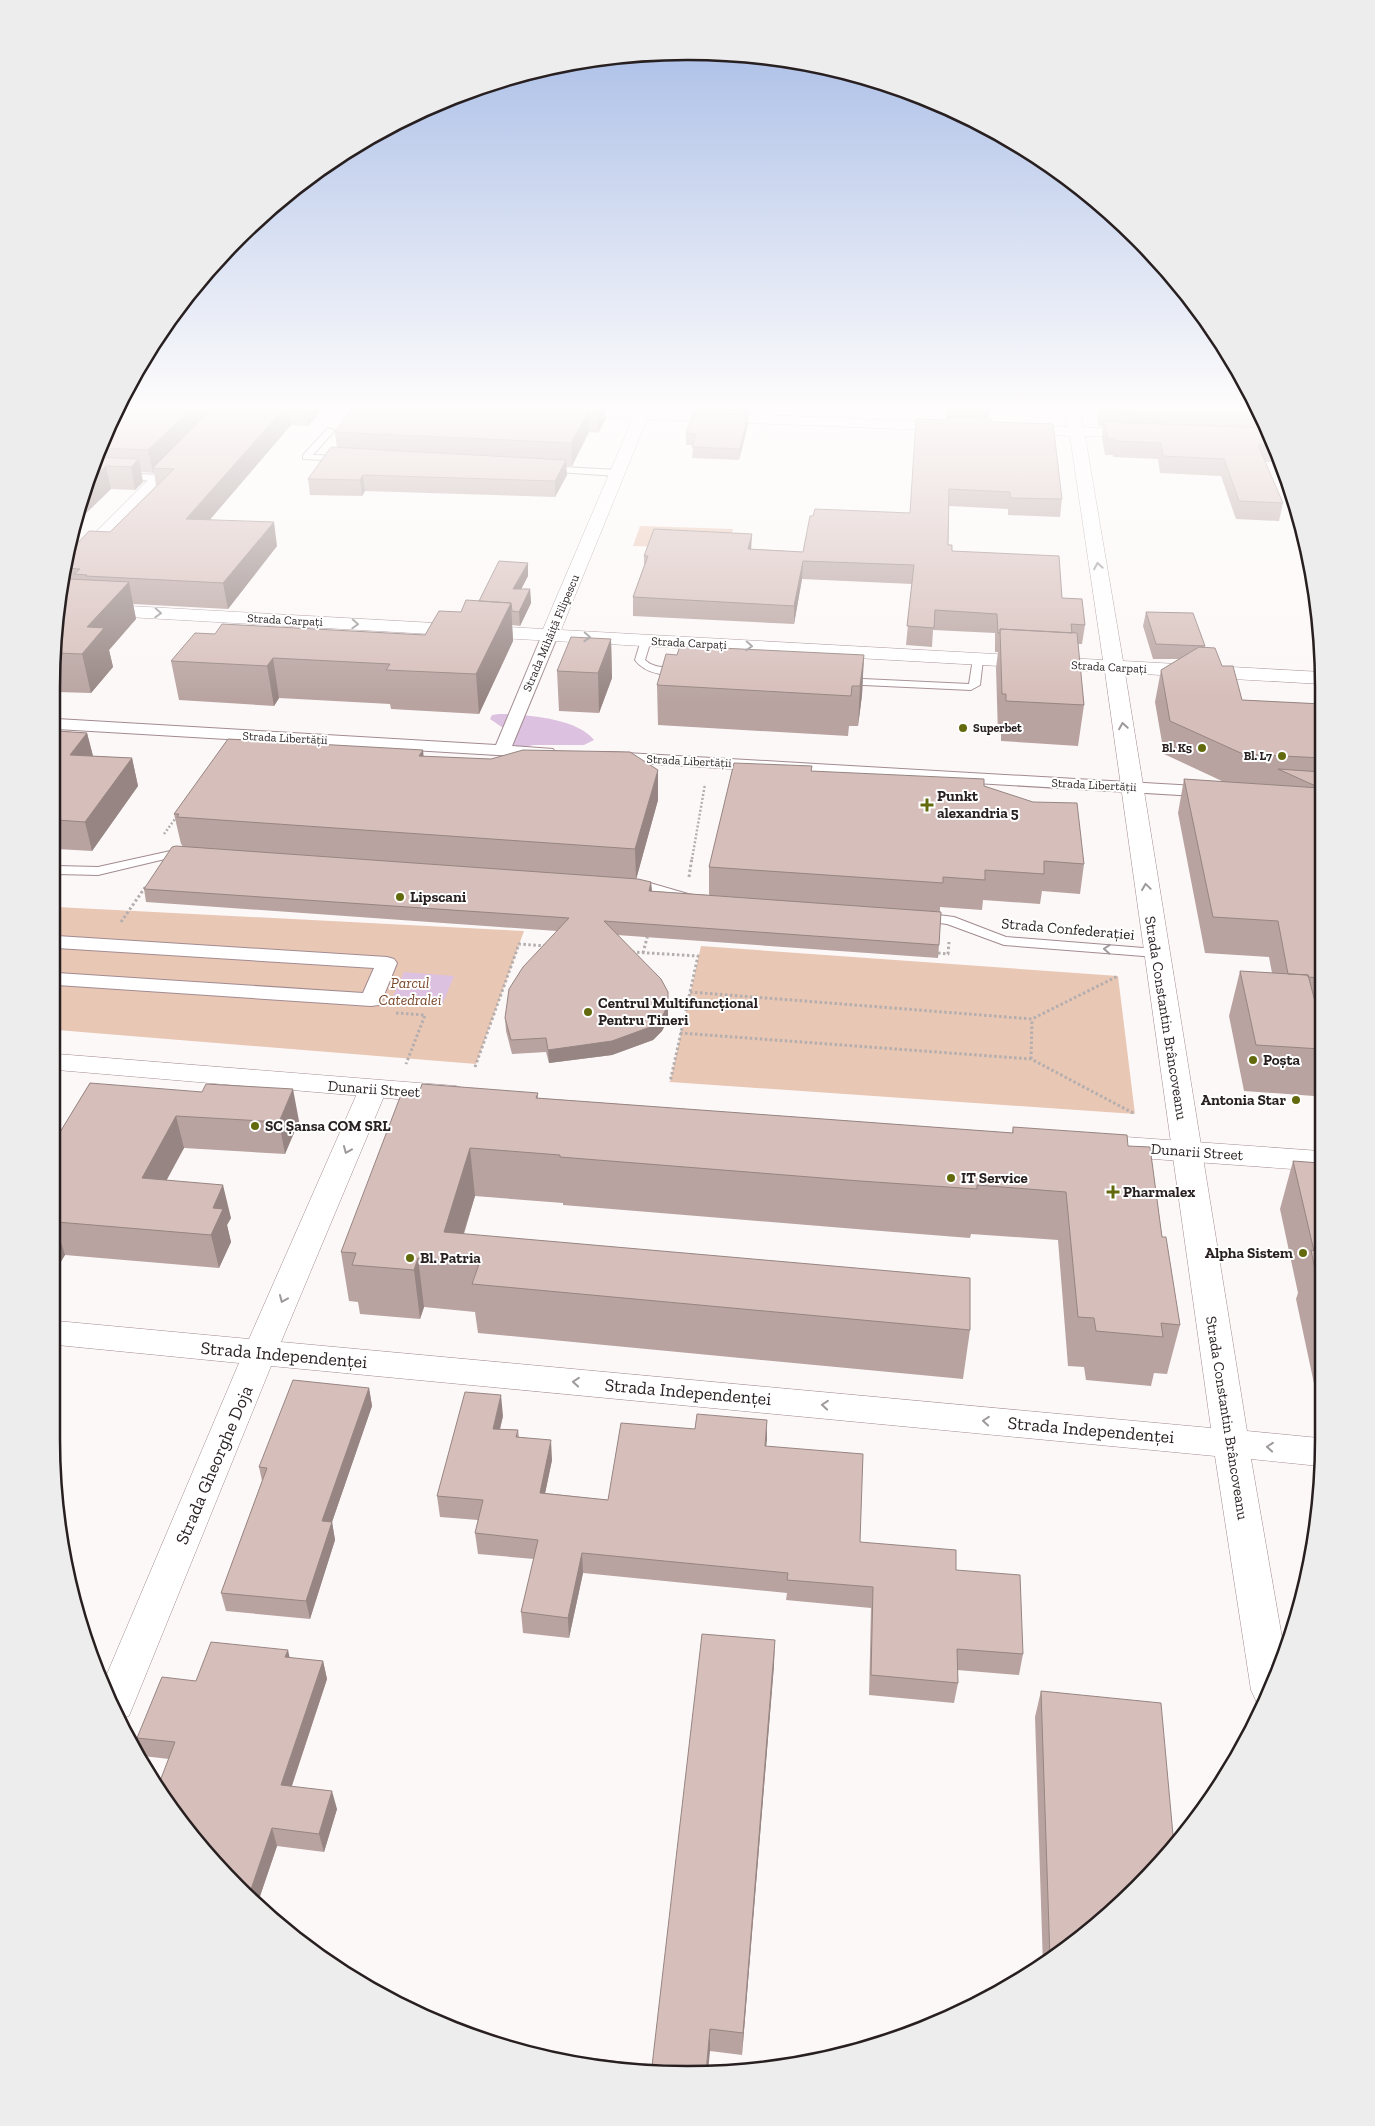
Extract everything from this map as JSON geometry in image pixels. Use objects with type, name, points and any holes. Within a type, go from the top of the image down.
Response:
[{"type":"street","points":[[72,567],[134,503]]},
{"type":"street","name":"Strada Mihăiță Filipescu","points":[[502,750],[605,503]]},
{"type":"street","name":"Strada Constantin Brâncoveanu","points":[[1088,503],[1186,1152],[1269,1675]]},
{"type":"street","name":"Strada Carpați","points":[[65,608],[1315,679]]},
{"type":"street","name":"Strada Libertății","points":[[60,724],[561,754]]},
{"type":"street","name":"Strada Libertății","points":[[590,756],[1232,793]]},
{"type":"street","points":[[60,942],[386,964],[371,1000],[60,979]]},
{"type":"street","name":"Dunarii Street","points":[[60,1062],[483,1097]]},
{"type":"street","name":"Strada Gheorghe Doja","points":[[117,1698],[260,1352],[373,1089]]},
{"type":"street","name":"Dunarii Street","points":[[1090,1144],[1315,1161]]},
{"type":"street","name":"Strada Independenței","points":[[60,1333],[1315,1452]]},
{"type":"lane","points":[[646,640],[640,660],[644,666],[654,670],[693,672]]},
{"type":"lane","points":[[829,680],[965,688],[975,685],[978,660]]},
{"type":"lane","points":[[60,870],[85,872],[103,870],[173,854],[198,855]]},
{"type":"lane","points":[[619,884],[650,887],[701,902]]},
{"type":"lane","name":"Strada Confederației","points":[[910,917],[949,920],[1004,941],[1156,953]]},
{"type":"path","points":[[685,897],[709,763]]},
{"type":"path","points":[[147,860],[179,813]]},
{"type":"path","points":[[105,945],[143,890],[173,854]]},
{"type":"path","points":[[143,890],[149,890]]},
{"type":"path","points":[[643,952],[649,932],[656,933]]},
{"type":"path","points":[[475,1067],[519,944],[548,946]]},
{"type":"path","points":[[624,951],[698,956],[670,1082]]},
{"type":"path","points":[[938,953],[948,954]]},
{"type":"path","points":[[690,992],[1032,1019],[1118,976]]},
{"type":"path","points":[[371,1000],[366,1010],[425,1015],[406,1064]]},
{"type":"path","points":[[1032,1019],[1032,1059]]},
{"type":"path","points":[[680,1032],[1032,1059],[1136,1114]]},
{"type":"green space","points":[[640,526],[733,529],[728,549],[633,546]]},
{"type":"green space","name":"Parcul Catedralei","points":[[60,907],[524,931],[476,1064],[60,1030]]},
{"type":"green space","points":[[701,946],[1118,976],[1135,1114],[670,1082]]},
{"type":"shaded area","points":[[492,715],[536,716],[564,722],[586,733],[594,740],[584,745],[533,745],[505,755],[485,754],[508,745],[512,734],[490,719]]},
{"type":"shaded area","points":[[404,972],[454,976],[442,1005],[391,1001]]},
{"type":"building","points":[[139,503],[200,503],[186,519],[274,522],[223,583],[74,574],[80,569],[71,568],[77,544],[89,531],[110,532]]},
{"type":"building","points":[[911,503],[949,503],[948,545],[952,545],[952,551],[1059,556],[1062,598],[1082,599],[1085,625],[1071,624],[1072,633],[1000,629],[1000,633],[998,633],[997,614],[935,610],[934,628],[907,626],[914,565],[803,561],[794,606],[633,597],[648,556],[644,556],[654,529],[752,534],[748,549],[803,552],[810,516],[813,516],[815,509],[910,513]]},
{"type":"building","points":[[499,561],[528,563],[513,589],[530,589],[519,612],[512,611],[511,603],[479,601]]},
{"type":"building","points":[[70,579],[129,582],[87,627],[104,628],[82,654],[61,653]]},
{"type":"building","points":[[466,600],[511,603],[476,674],[386,670],[390,664],[273,658],[267,666],[171,661],[195,633],[215,634],[222,624],[425,635],[439,611],[461,612]]},
{"type":"building","points":[[1146,612],[1193,613],[1205,646],[1156,644]]},
{"type":"building","points":[[1000,629],[1077,633],[1084,705],[1006,701],[1006,694],[1002,694]]},
{"type":"building","points":[[571,637],[611,639],[598,673],[557,671]]},
{"type":"building","points":[[680,646],[864,655],[860,686],[852,686],[851,696],[657,685],[666,654],[677,655]]},
{"type":"building","points":[[1199,647],[1215,648],[1222,666],[1233,666],[1242,700],[1315,704],[1315,758],[1243,754],[1170,721],[1161,670]]},
{"type":"building","points":[[60,731],[87,733],[70,755],[132,758],[85,822],[60,820]]},
{"type":"building","points":[[228,739],[423,750],[419,756],[491,759],[523,750],[630,752],[658,770],[635,849],[177,817],[179,814],[174,814]]},
{"type":"building","points":[[734,763],[812,766],[811,771],[984,779],[984,786],[1033,802],[1077,803],[1084,864],[1044,861],[1044,874],[985,870],[985,880],[943,877],[943,883],[709,867]]},
{"type":"building","points":[[1278,769],[1315,772],[1315,786]]},
{"type":"building","points":[[1184,779],[1315,788],[1315,978],[1308,977],[1308,975],[1288,974],[1278,921],[1213,917]]},
{"type":"building","points":[[172,847],[638,879],[651,882],[649,891],[941,912],[939,945],[604,921],[661,979],[668,992],[668,1005],[662,1017],[653,1026],[612,1041],[548,1050],[546,1038],[511,1040],[505,1018],[509,989],[523,967],[569,918],[144,889]]},
{"type":"building","points":[[1240,971],[1308,975],[1315,1001],[1315,1049],[1256,1045]]},
{"type":"building","points":[[90,1083],[202,1092],[206,1084],[293,1089],[279,1122],[176,1116],[142,1178],[223,1185],[213,1208],[223,1209],[211,1235],[60,1222],[60,1132]]},
{"type":"building","points":[[422,1084],[538,1093],[536,1098],[1013,1133],[1013,1127],[1127,1135],[1128,1146],[1150,1147],[1162,1237],[1166,1237],[1180,1325],[1161,1323],[1163,1337],[1096,1331],[1094,1318],[1078,1317],[1066,1192],[977,1185],[977,1189],[860,1181],[470,1148],[444,1232],[970,1278],[970,1330],[472,1284],[479,1264],[418,1258],[414,1270],[352,1265],[356,1253],[341,1252],[402,1092],[419,1093]]},
{"type":"building","points":[[1293,1161],[1315,1163],[1315,1269],[1311,1250],[1314,1251]]},
{"type":"building","points":[[293,1380],[369,1388],[322,1521],[332,1522],[306,1601],[221,1593],[267,1468],[259,1467]]},
{"type":"building","points":[[465,1392],[501,1395],[493,1429],[518,1430],[516,1437],[551,1440],[540,1493],[608,1500],[621,1423],[695,1429],[697,1414],[767,1420],[765,1446],[863,1454],[860,1542],[956,1550],[956,1570],[1020,1575],[1023,1654],[957,1649],[958,1683],[871,1675],[873,1587],[787,1580],[788,1573],[582,1553],[568,1618],[521,1612],[538,1540],[475,1533],[483,1500],[437,1496]]},
{"type":"building","points":[[702,1634],[775,1640],[743,2033],[710,2029],[707,2066],[652,2065]]},
{"type":"building","points":[[211,1642],[288,1650],[285,1657],[323,1661],[281,1785],[332,1791],[319,1834],[272,1828],[251,1889],[216,1852],[190,1820],[161,1779],[175,1742],[137,1738],[162,1677],[196,1681]]},
{"type":"building","points":[[1041,1691],[1161,1703],[1173,1835],[1131,1882],[1101,1910],[1050,1950]]},
{"type":"building","points":[[590,2058],[636,2064],[606,2061]]},
{"type":"place","name":"Superbet","points":[[963,728]]},
{"type":"place","name":"Bl. K5","points":[[1202,748]]},
{"type":"place","name":"Bl. L7","points":[[1282,756]]},
{"type":"place","name":"Punkt alexandria 5","points":[[927,805]]},
{"type":"place","name":"Lipscani","points":[[400,897]]},
{"type":"place","name":"Centrul Multifuncțional Pentru Tineri","points":[[588,1012]]},
{"type":"place","name":"Poșta","points":[[1253,1060]]},
{"type":"place","name":"Antonia Star","points":[[1296,1100]]},
{"type":"place","name":"SC Șansa COM SRL","points":[[255,1126]]},
{"type":"place","name":"IT Service","points":[[951,1178]]},
{"type":"place","name":"Pharmalex","points":[[1113,1192]]},
{"type":"place","name":"Alpha Sistem","points":[[1303,1253]]},
{"type":"place","name":"Bl. Patria","points":[[410,1258]]}]
